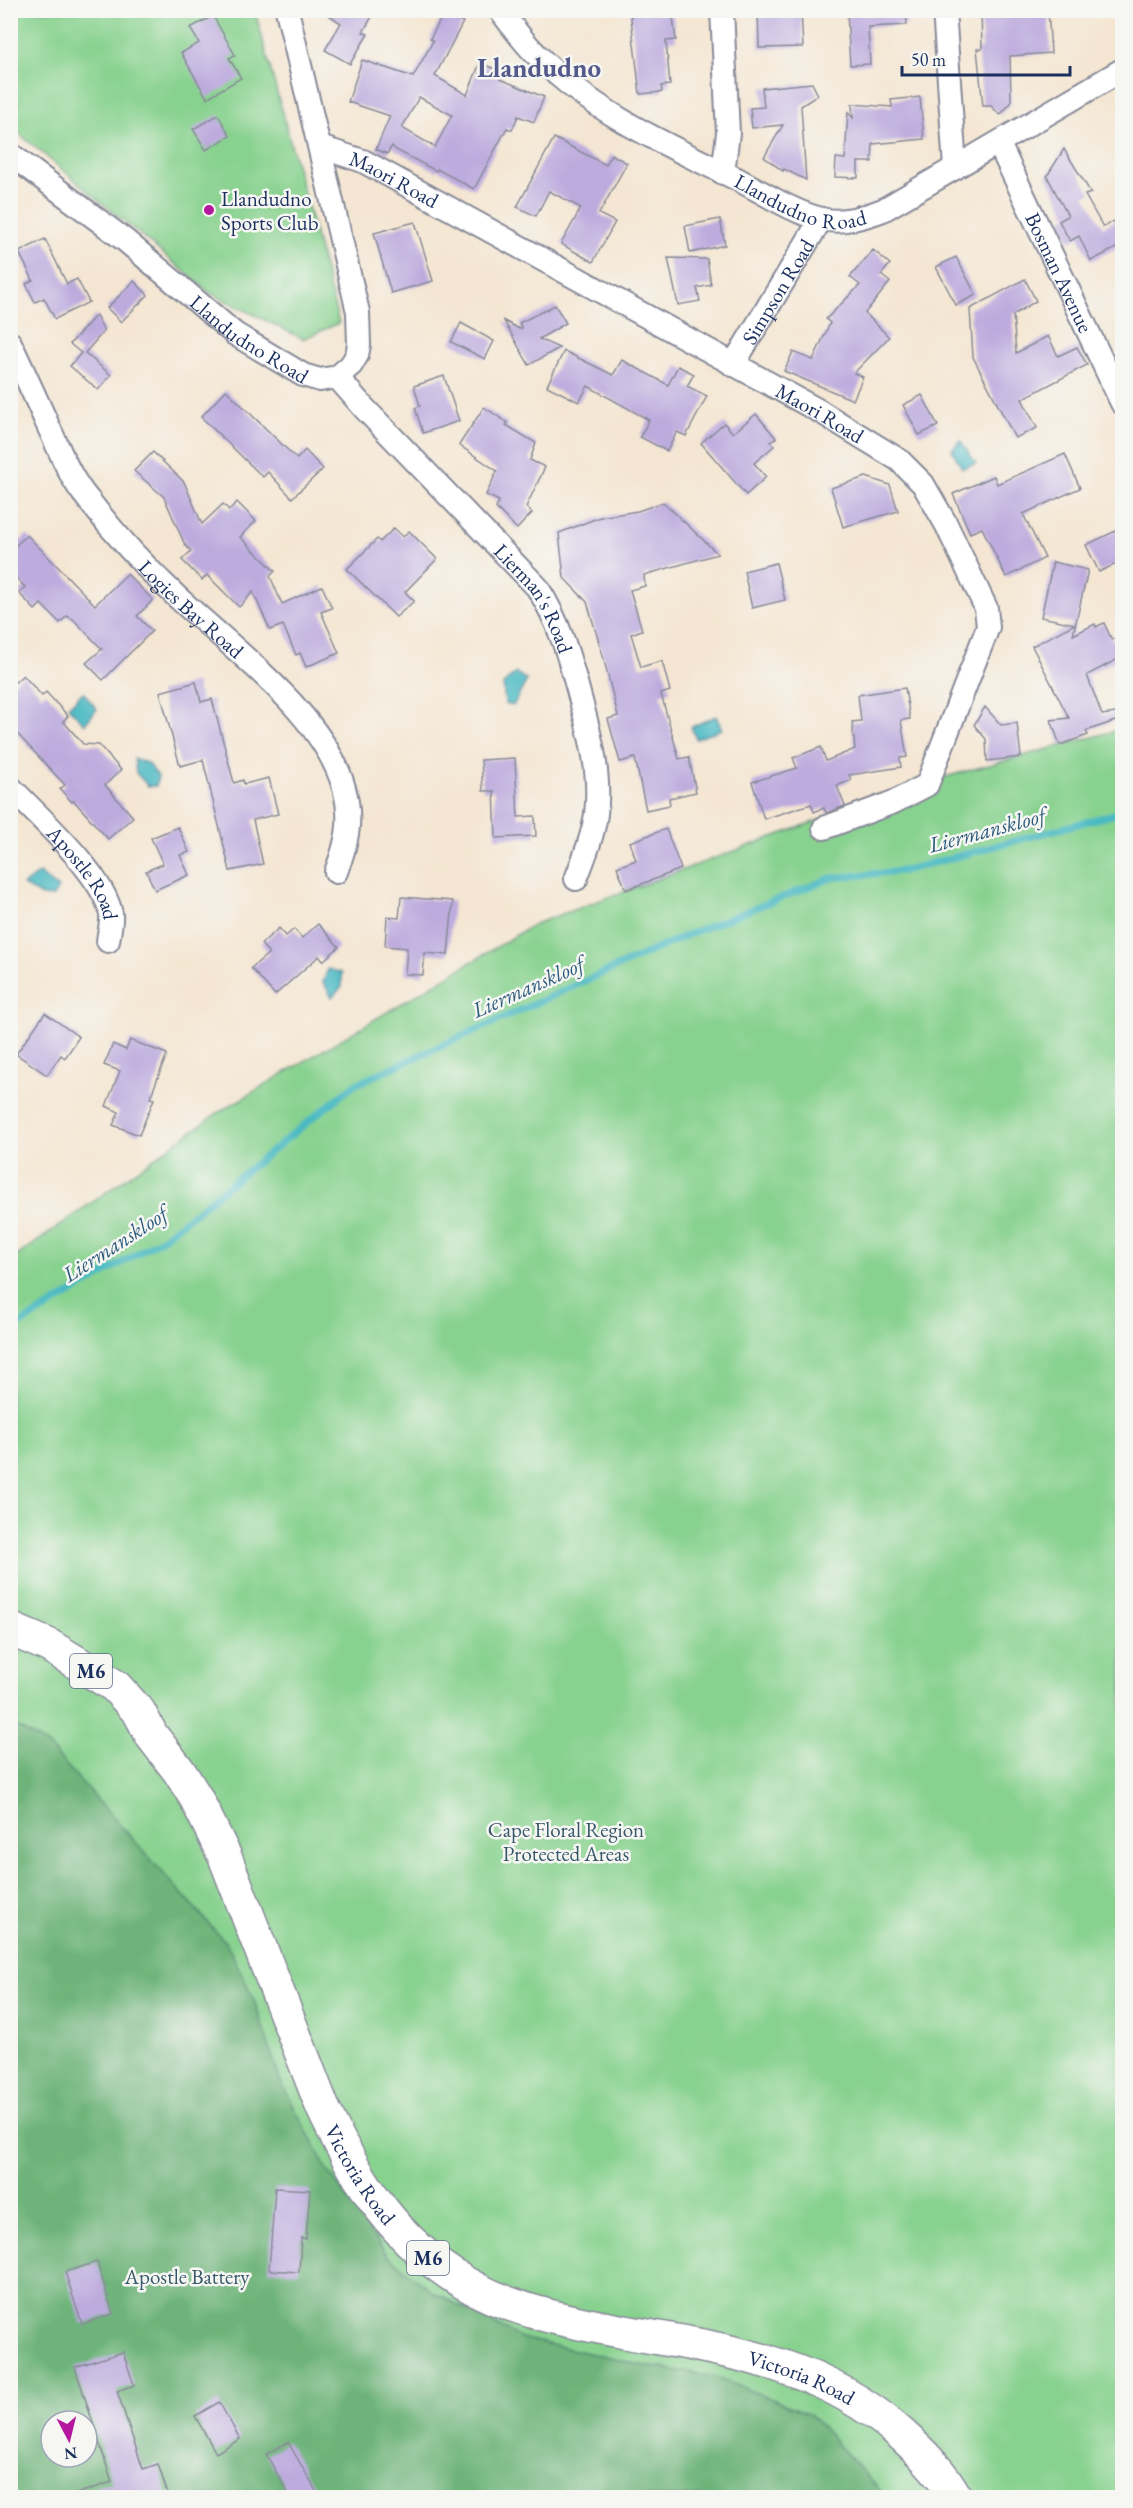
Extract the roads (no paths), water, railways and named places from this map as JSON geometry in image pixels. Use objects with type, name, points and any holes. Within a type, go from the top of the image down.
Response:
[{"type":"main road","name":"Victoria Road","points":[[10,1629],[48,1646],[115,1686],[140,1712],[152,1736],[179,1771],[211,1827],[339,2144],[376,2204],[421,2253],[451,2275],[493,2297],[535,2312],[581,2325],[709,2346],[790,2367],[832,2385],[880,2415],[914,2445],[956,2498]]},
{"type":"main road","name":"Victoria Road","points":[[10,1652],[87,1688],[152,1736]]},
{"type":"street","name":"Llandudno Road","points":[[10,154],[126,241],[235,334],[303,375],[320,380],[337,377],[351,365],[357,355],[360,329],[356,296],[286,10]]},
{"type":"street","name":"Llandudno Road","points":[[500,10],[537,56],[569,84],[631,125],[723,173],[820,219],[849,220],[883,210],[1122,70]]},
{"type":"street","points":[[722,10],[728,133],[728,149],[723,173]]},
{"type":"street","points":[[944,10],[955,168]]},
{"type":"street","name":"Bosman Avenue","points":[[999,144],[1122,402]]},
{"type":"street","name":"Maori Road","points":[[320,147],[363,161],[874,444],[915,473],[945,524],[986,608],[989,619],[988,627],[930,782],[921,790],[903,798],[824,828]]},
{"type":"street","name":"Simpson Road","points":[[733,365],[820,219]]},
{"type":"street","name":"Logies Bay Road","points":[[10,343],[68,469],[85,496],[173,593],[285,696],[316,732],[337,770],[344,788],[348,810],[348,840],[336,872]]},
{"type":"street","name":"Lierman's Road","points":[[337,377],[537,587],[550,606],[569,653],[592,745],[597,780],[596,814],[576,879]]},
{"type":"street","name":"Apostle Road","points":[[10,787],[76,856],[105,896],[111,915],[108,941]]},
{"type":"water","points":[[960,440],[976,463],[962,468],[952,450]]},
{"type":"water","points":[[516,673],[527,680],[513,706],[505,704],[503,684]]},
{"type":"water","points":[[83,692],[97,709],[85,724],[68,707]]},
{"type":"water","points":[[716,716],[722,729],[696,739],[691,727]]},
{"type":"water","points":[[134,759],[147,763],[158,776],[156,786],[148,786],[136,773]]},
{"type":"water","points":[[39,873],[58,888],[53,897],[41,896],[23,885]]},
{"type":"water","points":[[328,969],[342,973],[342,987],[332,997],[323,982]]},
{"type":"waterway","name":"Liermanskloof","points":[[10,1330],[163,1238],[354,1085],[692,933],[831,878],[903,871],[1122,812]]},
{"type":"place","name":"Llandudno Sports Club","points":[[209,210]]},
{"type":"district","name":"Llandudno","points":[[539,67]]},
{"type":"park label","name":"Cape Floral Region Protected Areas","points":[[566,1841]]},
{"type":"park label","name":"Apostle Battery","points":[[187,2276]]}]
